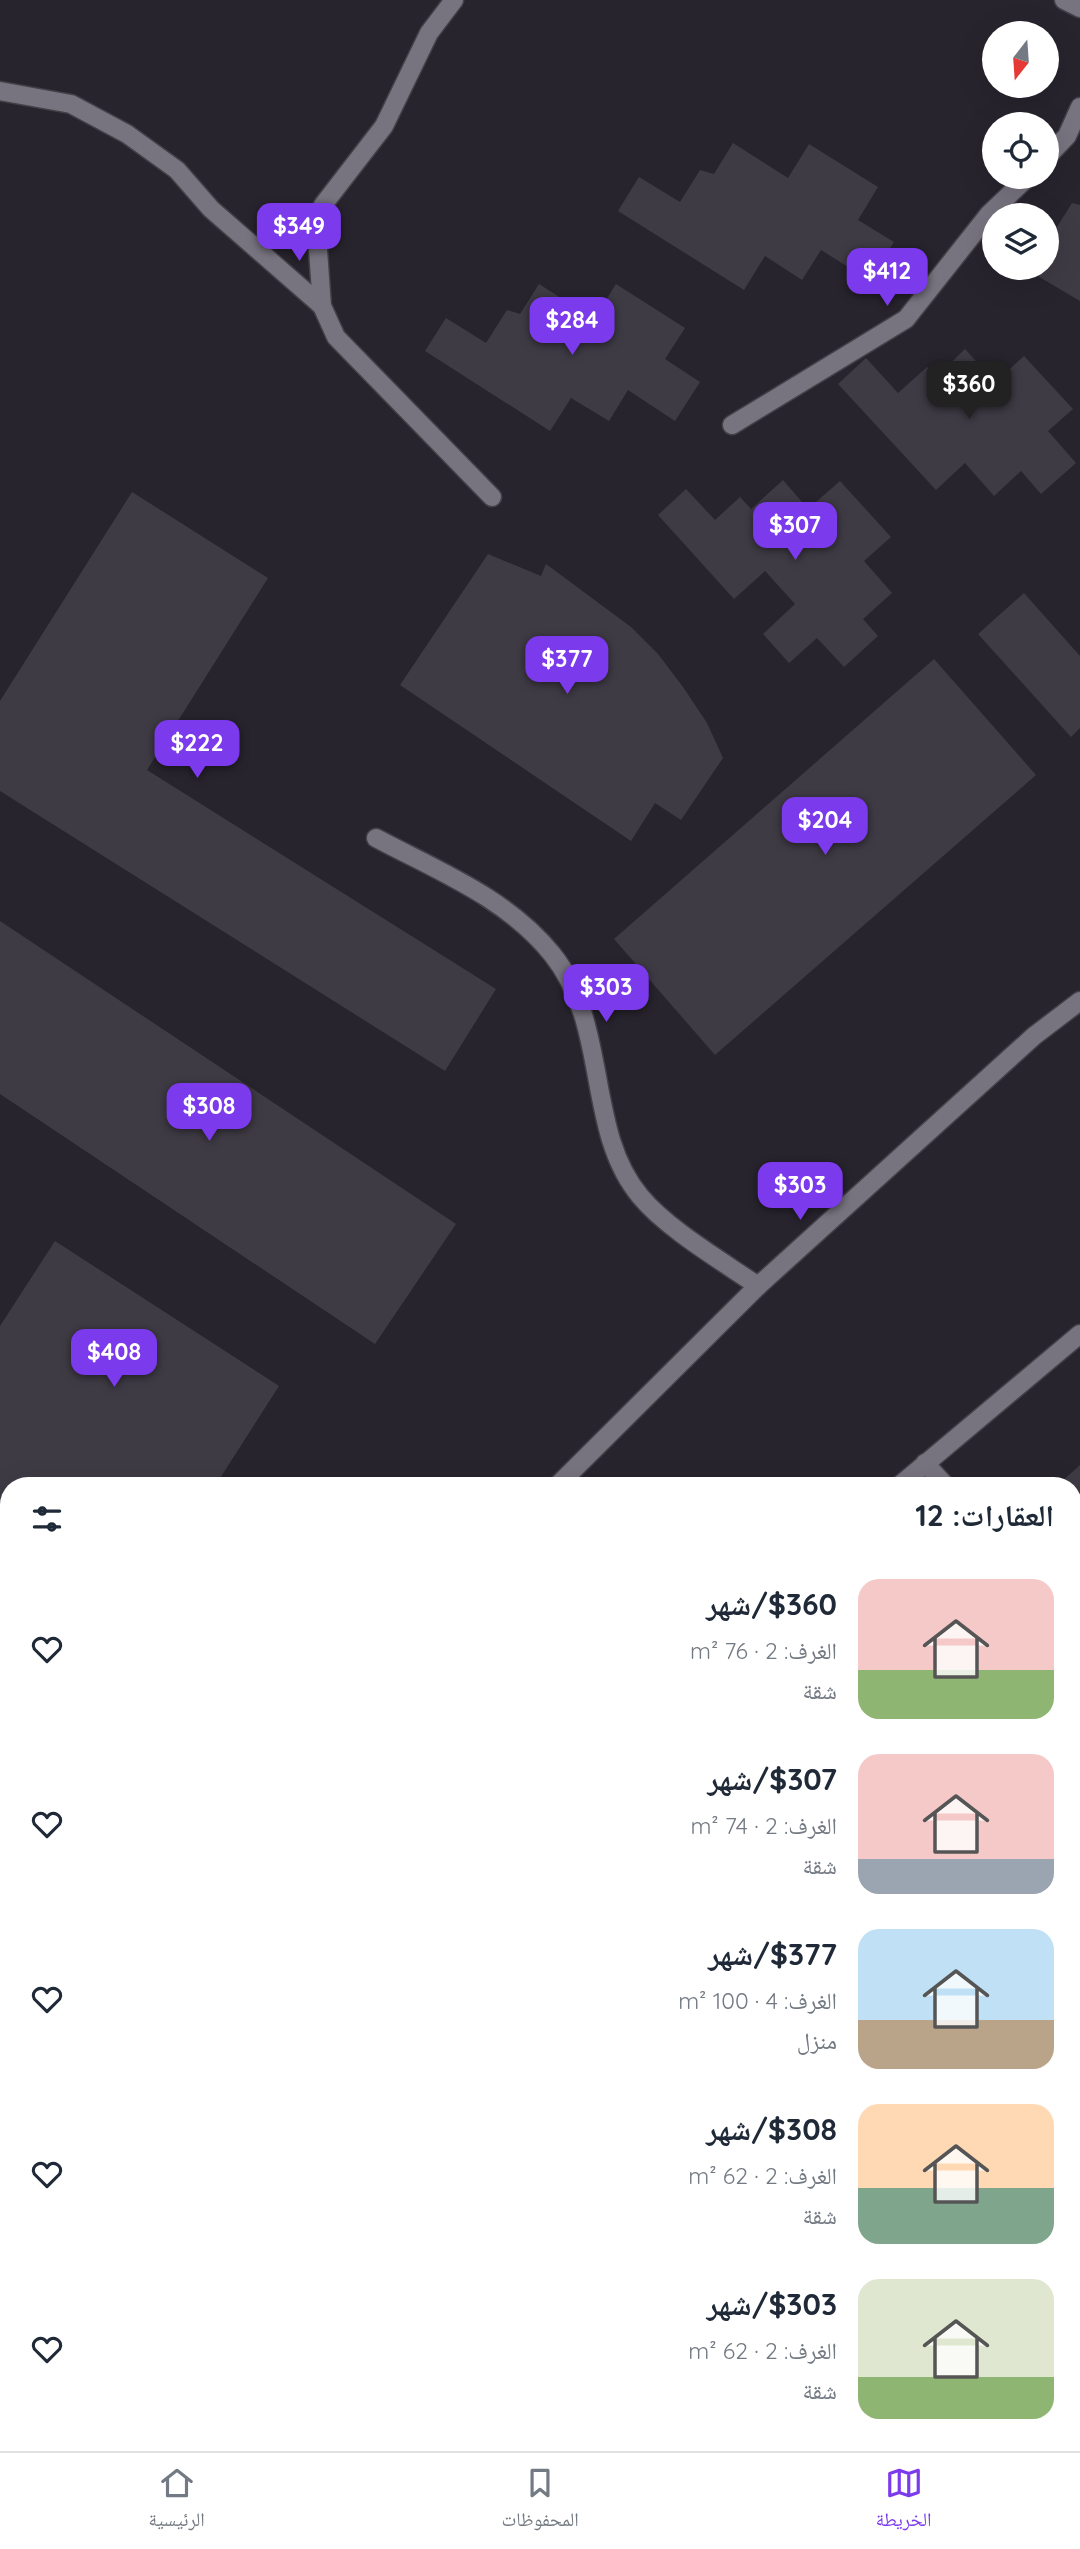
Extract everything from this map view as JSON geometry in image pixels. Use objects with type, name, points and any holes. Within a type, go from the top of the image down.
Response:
[{"type":"street","points":[[454,0],[429,33],[384,126],[323,205],[317,250],[322,306],[336,337],[492,497]]},
{"type":"street","points":[[1064,0],[1080,8]]},
{"type":"street","points":[[0,92],[71,104],[127,134],[177,170],[211,209],[322,306]]},
{"type":"street","points":[[1059,144],[1067,136],[1080,107]]},
{"type":"street","points":[[732,425],[906,319],[989,214],[1015,189]]},
{"type":"street","points":[[376,838],[499,904],[552,955],[572,984],[584,1013],[612,1147],[638,1195],[657,1214],[758,1286]]},
{"type":"street","points":[[566,1477],[758,1286],[1034,1036],[1080,1001]]},
{"type":"street","points":[[909,1477],[1080,1334]]},
{"type":"street","points":[[925,1463],[938,1477]]},
{"type":"building","points":[[733,143],[788,178],[809,144],[878,187],[858,220],[894,242],[869,280],[821,250],[802,280],[765,256],[744,290],[618,211],[639,177],[680,202],[700,170],[714,174]]},
{"type":"building","points":[[1072,203],[1080,205],[1080,301],[1044,280],[1059,280],[1059,224]]},
{"type":"building","points":[[539,284],[594,319],[616,284],[685,328],[665,359],[700,382],[675,421],[628,390],[609,421],[571,398],[550,431],[425,351],[446,318],[486,343],[507,310],[520,314]]},
{"type":"building","points":[[965,349],[995,382],[1024,356],[1073,409],[1048,431],[1076,463],[1041,494],[1021,471],[994,496],[965,463],[936,490],[838,384],[866,358],[898,393],[927,367],[939,374]]},
{"type":"building","points":[[783,480],[808,509],[840,481],[891,537],[864,561],[892,593],[863,619],[878,636],[844,667],[817,638],[789,663],[763,634],[795,604],[765,571],[734,599],[658,515],[686,489],[715,520],[740,497],[751,509]]},
{"type":"building","points":[[132,492],[268,578],[147,770],[496,989],[445,1071],[0,791],[0,701]]},
{"type":"building","points":[[488,554],[541,576],[546,564],[631,627],[658,654],[683,687],[707,723],[723,758],[681,820],[655,803],[631,841],[400,685]]},
{"type":"building","points":[[1024,593],[1080,656],[1080,728],[1071,737],[978,634]]},
{"type":"building","points":[[934,659],[1036,775],[715,1055],[614,939]]},
{"type":"building","points":[[0,921],[456,1224],[375,1344],[0,1094]]},
{"type":"building","points":[[55,1241],[279,1386],[221,1477],[0,1477],[0,1326]]},
{"type":"building","points":[[1080,1465],[1080,1477],[1067,1477]]}]
